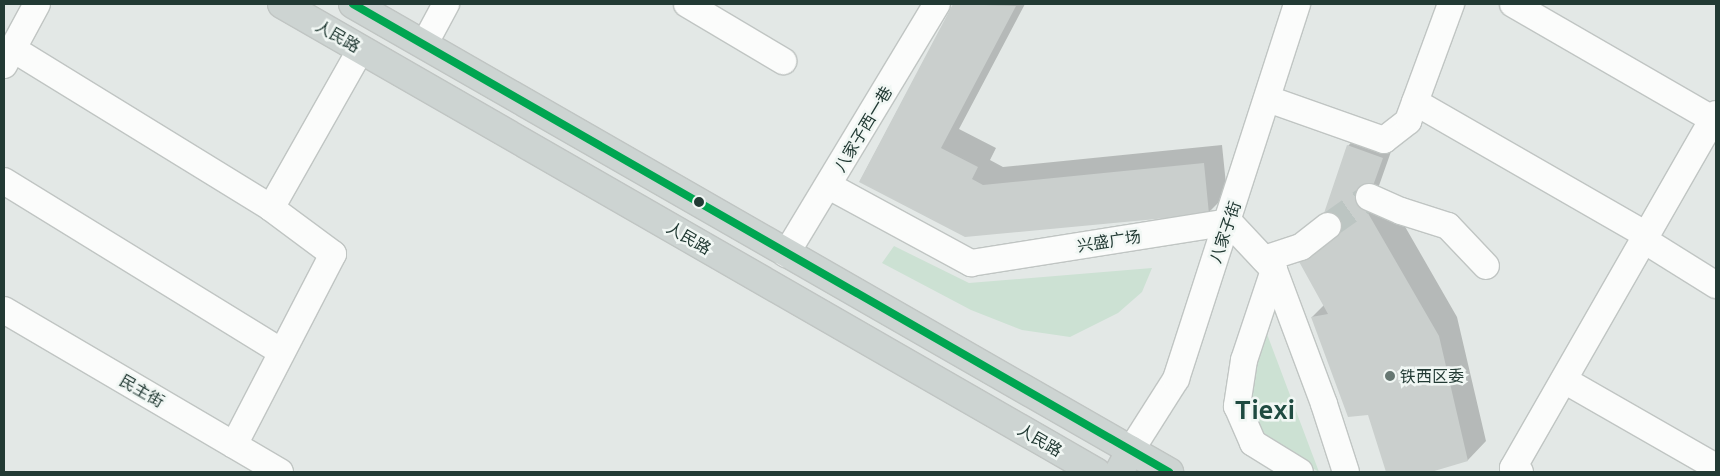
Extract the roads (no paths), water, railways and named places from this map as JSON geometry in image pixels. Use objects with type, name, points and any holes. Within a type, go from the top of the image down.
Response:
[{"type":"main road","name":"人民路","points":[[282,4],[1096,472]]},
{"type":"main road","points":[[353,4],[1009,382],[1125,461],[1161,470]]},
{"type":"street","points":[[37,4],[8,57],[271,208],[333,254],[234,445]]},
{"type":"street","points":[[424,45],[446,4]]},
{"type":"street","points":[[687,4],[783,61]]},
{"type":"street","name":"八家子西一巷","points":[[786,254],[937,4]]},
{"type":"street","name":"八家子街","points":[[1125,461],[1176,379],[1229,222],[1297,4]]},
{"type":"street","points":[[1268,98],[1384,140],[1408,120],[1451,4]]},
{"type":"street","points":[[1513,4],[1715,118],[1513,468],[1520,472]]},
{"type":"street","points":[[271,208],[361,49]]},
{"type":"street","points":[[1415,102],[1645,238],[1716,285]]},
{"type":"street","points":[[4,181],[282,352]]},
{"type":"street","name":"兴盛广场","points":[[828,186],[971,263],[1229,222]]},
{"type":"street","points":[[1369,197],[1400,211],[1448,226],[1486,266]]},
{"type":"street","points":[[1229,222],[1269,265],[1324,404],[1346,472]]},
{"type":"street","points":[[1300,472],[1253,443],[1236,406],[1244,360],[1269,265],[1301,247],[1328,226]]},
{"type":"street","name":"民主街","points":[[4,310],[280,472]]},
{"type":"street","points":[[1564,380],[1716,467]]},
{"type":"tunnel","points":[[1328,226],[1369,197]]},
{"type":"place","name":"铁西区委","points":[[1390,376]]},
{"type":"district","name":"Tiexi","points":[[1265,410]]}]
